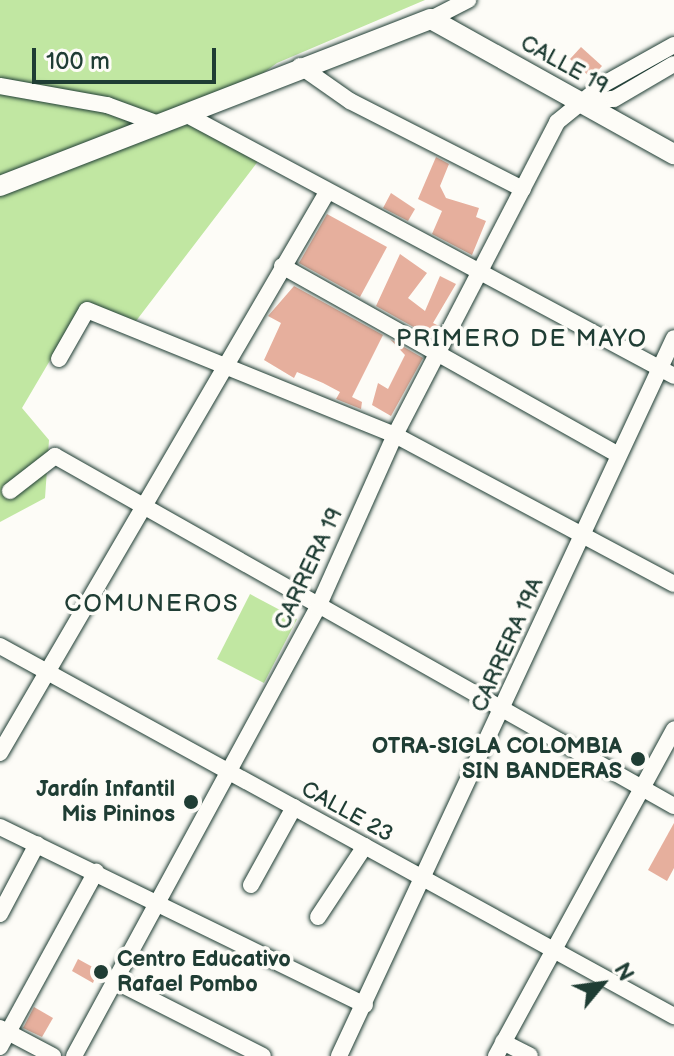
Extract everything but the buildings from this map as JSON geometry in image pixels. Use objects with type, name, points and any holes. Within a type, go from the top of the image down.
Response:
[{"type":"main road","points":[[0,186],[159,124],[189,116],[300,66],[431,19]]},
{"type":"main road","name":"CALLE 19","points":[[431,19],[674,154]]},
{"type":"street","points":[[431,19],[468,0]]},
{"type":"street","name":"CARRERA 19","points":[[74,1056],[155,899],[228,774],[318,607],[395,435],[557,122],[581,102],[674,45]]},
{"type":"street","points":[[581,102],[614,99],[674,64]]},
{"type":"street","points":[[300,66],[350,101],[523,189]]},
{"type":"street","points":[[0,86],[107,105],[159,124]]},
{"type":"street","points":[[189,116],[326,194],[667,372]]},
{"type":"street","points":[[0,753],[45,671],[326,194]]},
{"type":"street","points":[[282,266],[617,454]]},
{"type":"street","points":[[59,359],[87,310],[228,362],[395,435],[674,584]]},
{"type":"street","name":"CARRERA 19A","points":[[339,1056],[504,710],[617,454],[667,372],[674,338]]},
{"type":"street","points":[[10,491],[55,456],[674,806]]},
{"type":"street","name":"CALLE 23","points":[[0,646],[228,774],[294,807],[674,1016]]},
{"type":"street","points":[[530,1056],[499,1049],[550,948],[674,729]]},
{"type":"street","points":[[251,885],[294,807]]},
{"type":"street","points":[[0,827],[155,899],[365,1005]]},
{"type":"street","points":[[0,914],[37,844]]},
{"type":"street","points":[[318,917],[365,846]]},
{"type":"street","points":[[53,1056],[2,1036],[96,872]]},
{"type":"street","points":[[113,980],[263,1056]]},
{"type":"green space","points":[[0,0],[425,0],[277,63],[204,117],[259,160],[136,321],[82,306],[22,408],[49,440],[45,498],[0,522]]},
{"type":"green space","points":[[250,594],[297,619],[264,683],[217,659]]},
{"type":"place","name":"OTRA-SIGLA COLOMBIA SIN BANDERAS","points":[[638,759]]},
{"type":"place","name":"Jardín Infantil Mis Pininos","points":[[191,802]]},
{"type":"place","name":"Centro Educativo Rafael Pombo","points":[[101,972]]},
{"type":"district","name":"PRIMERO DE MAYO","points":[[522,339]]},
{"type":"district","name":"COMUNEROS","points":[[152,604]]}]
